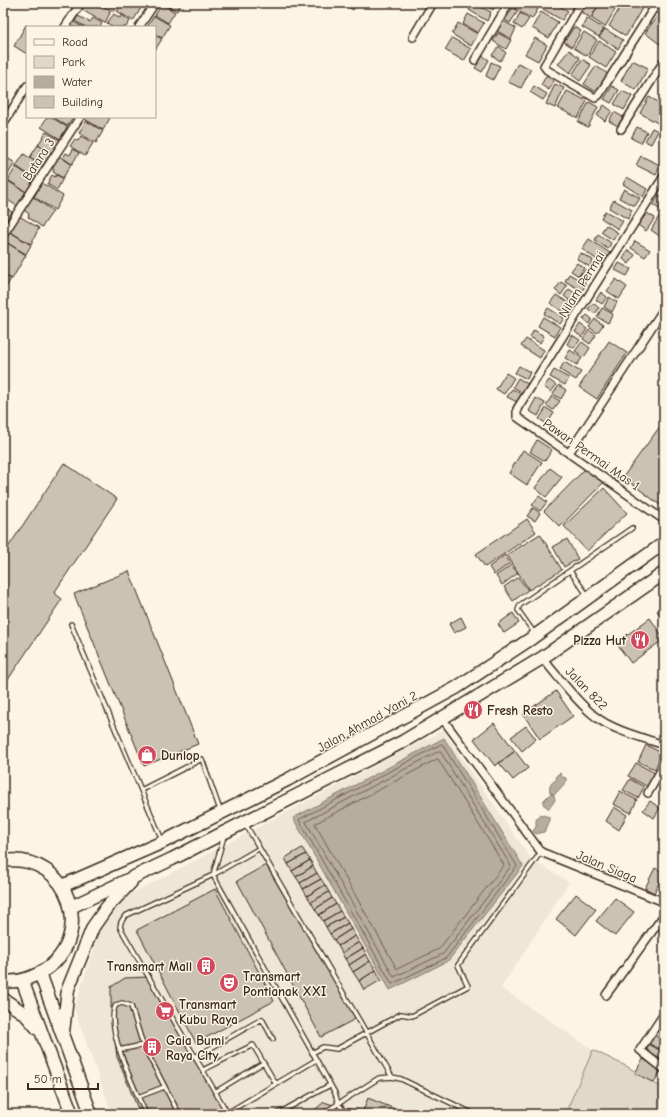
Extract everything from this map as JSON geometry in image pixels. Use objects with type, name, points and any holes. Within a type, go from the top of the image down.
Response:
[{"type":"highway","name":"Jalan Ahmad Yani 2","points":[[62,886],[163,842],[294,776],[456,688],[536,635],[588,596],[664,544]]},
{"type":"highway","points":[[71,907],[138,876],[245,823],[404,741],[542,658],[664,573]]},
{"type":"highway","points":[[3,861],[25,861],[39,866],[51,874],[62,886],[71,907],[72,920],[70,936],[65,951],[55,963],[40,973],[22,980],[3,981]]},
{"type":"highway","points":[[63,1032],[68,989],[94,927],[106,907],[138,876]]},
{"type":"highway","points":[[40,973],[51,1005],[63,1032],[91,1114]]},
{"type":"highway","points":[[22,980],[72,1114]]},
{"type":"highway","points":[[3,999],[25,1014],[44,1036]]},
{"type":"street","points":[[66,26],[81,3]]},
{"type":"street","points":[[140,26],[155,3]]},
{"type":"street","points":[[413,37],[433,3]]},
{"type":"street","points":[[475,60],[509,3]]},
{"type":"street","points":[[581,3],[544,66],[592,97],[598,98],[656,3]]},
{"type":"street","points":[[622,129],[664,61]]},
{"type":"street","points":[[3,124],[26,88]]},
{"type":"street","name":"Batara 3","points":[[3,235],[79,118]]},
{"type":"street","name":"Nilam Permai","points":[[521,404],[664,176]]},
{"type":"street","points":[[569,453],[663,310]]},
{"type":"street","name":"Pawan Permai Mas 1","points":[[521,404],[517,409],[517,417],[664,520]]},
{"type":"street","name":"Jalan 822","points":[[542,658],[583,705],[597,718],[664,745]]},
{"type":"street","points":[[442,718],[541,852]]},
{"type":"street","points":[[648,793],[664,765]]},
{"type":"street","name":"Jalan Siaga","points":[[541,852],[664,902]]},
{"type":"street","points":[[606,994],[664,915]]},
{"type":"street","points":[[664,1014],[640,1050],[664,1069]]},
{"type":"lane","points":[[536,635],[518,610],[518,607],[632,528]]},
{"type":"lane","points":[[570,571],[588,596]]},
{"type":"lane","points":[[71,624],[163,842]]},
{"type":"lane","points":[[141,790],[202,759],[221,812]]},
{"type":"lane","points":[[245,823],[258,849],[392,1077]]},
{"type":"lane","points":[[224,833],[213,875],[330,1085],[338,1103],[346,1114]]},
{"type":"lane","points":[[258,849],[213,875],[125,916],[120,927],[228,1114],[316,1060]]},
{"type":"lane","points":[[312,1053],[323,1047],[337,1049],[365,1032],[401,1014],[412,1016],[468,986],[458,964],[541,852]]},
{"type":"lane","points":[[146,1114],[119,1050],[115,1035],[113,1012],[116,1005],[122,1003],[131,1006],[143,1045],[179,1114]]},
{"type":"lane","points":[[195,1057],[262,1019],[273,1039]]},
{"type":"lane","points":[[119,1050],[143,1045]]},
{"type":"lane","points":[[203,1070],[253,1045],[276,1084]]},
{"type":"lane","points":[[215,1092],[263,1063]]},
{"type":"lane","points":[[322,1114],[379,1078],[392,1077],[401,1079],[474,1114]]},
{"type":"lane","points":[[277,1114],[330,1085]]},
{"type":"lane","points":[[138,1097],[164,1087]]},
{"type":"shaded area","points":[[443,730],[531,859],[569,882],[501,988],[593,1050],[565,1114],[112,1114],[74,1009],[102,924],[116,902]]},
{"type":"green space","points":[[593,1050],[628,1067],[664,1089],[664,1114],[565,1114]]},
{"type":"water","points":[[444,738],[523,866],[448,961],[390,990],[293,818]]},
{"type":"water","points":[[560,773],[562,777],[566,778],[566,782],[555,794],[550,793],[550,785],[556,780],[557,775]]},
{"type":"water","points":[[550,794],[554,795],[555,800],[549,809],[543,804],[544,800]]},
{"type":"water","points":[[540,814],[549,817],[549,823],[544,832],[536,834],[533,831],[536,827],[536,820]]},
{"type":"building","points":[[86,3],[92,3],[110,13],[105,23],[82,10]]},
{"type":"building","points":[[97,3],[118,3],[113,12]]},
{"type":"building","points":[[122,3],[132,3],[141,8],[133,21],[117,11]]},
{"type":"building","points":[[162,3],[178,3],[180,6],[177,11]]},
{"type":"building","points":[[357,3],[353,10],[344,4]]},
{"type":"building","points":[[473,3],[491,12],[487,21],[469,10]]},
{"type":"building","points":[[481,3],[497,3],[493,10]]},
{"type":"building","points":[[518,3],[528,3],[538,9],[532,19],[515,9]]},
{"type":"building","points":[[544,3],[554,3],[568,11],[562,20],[541,8]]},
{"type":"building","points":[[588,3],[600,3],[591,18],[582,13]]},
{"type":"building","points":[[600,3],[619,3],[605,27],[591,18]]},
{"type":"building","points":[[623,3],[645,3],[626,36],[609,26]]},
{"type":"building","points":[[162,4],[175,12],[168,23],[155,15]]},
{"type":"building","points":[[513,8],[518,11],[510,23],[505,20]]},
{"type":"building","points":[[541,12],[558,22],[549,38],[532,28]]},
{"type":"building","points":[[660,12],[664,15],[664,41],[661,45],[645,33]]},
{"type":"building","points":[[520,13],[529,19],[522,29],[514,24]]},
{"type":"building","points":[[114,14],[120,18],[122,15],[130,21],[127,26],[112,26],[107,23]]},
{"type":"building","points":[[468,14],[484,23],[478,33],[463,24]]},
{"type":"building","points":[[78,16],[90,22],[93,18],[102,23],[100,26],[84,26],[75,21]]},
{"type":"building","points":[[154,16],[170,25],[162,38],[156,35],[156,26],[148,26]]},
{"type":"building","points":[[587,18],[604,29],[599,37],[582,27]]},
{"type":"building","points":[[503,21],[516,28],[511,39],[497,31]]},
{"type":"building","points":[[73,22],[82,26],[71,26]]},
{"type":"building","points":[[458,23],[478,34],[471,46],[452,34]]},
{"type":"building","points":[[26,25],[28,26],[26,26],[26,53],[14,46]]},
{"type":"building","points":[[574,27],[581,31],[572,47],[564,42]]},
{"type":"building","points":[[605,29],[623,40],[618,49],[599,37]]},
{"type":"building","points":[[584,32],[597,40],[587,56],[574,48]]},
{"type":"building","points":[[498,33],[511,40],[506,49],[493,41]]},
{"type":"building","points":[[156,36],[162,39],[156,48]]},
{"type":"building","points":[[452,38],[471,49],[464,61],[445,50]]},
{"type":"building","points":[[535,38],[547,45],[538,61],[525,54]]},
{"type":"building","points":[[599,41],[616,52],[606,68],[589,57]]},
{"type":"building","points":[[499,46],[506,53],[500,61],[492,55]]},
{"type":"building","points":[[569,50],[580,58],[570,73],[558,64]]},
{"type":"building","points":[[483,56],[489,60],[482,72],[475,68]]},
{"type":"building","points":[[582,59],[591,65],[580,81],[572,75]]},
{"type":"building","points":[[632,60],[648,68],[636,90],[621,81]]},
{"type":"building","points":[[491,62],[500,66],[493,80],[486,76]]},
{"type":"building","points":[[518,63],[531,69],[521,88],[508,82]]},
{"type":"building","points":[[596,66],[608,74],[596,92],[584,84]]},
{"type":"building","points":[[546,76],[554,81],[549,90],[541,85]]},
{"type":"building","points":[[555,84],[564,88],[555,108],[546,104]]},
{"type":"building","points":[[534,86],[547,94],[543,100],[530,92]]},
{"type":"building","points":[[612,86],[619,90],[611,103],[604,99]]},
{"type":"building","points":[[567,91],[587,101],[578,118],[558,108]]},
{"type":"building","points":[[622,91],[632,96],[624,110],[614,104]]},
{"type":"building","points":[[649,97],[664,105],[664,120],[661,125],[640,113]]},
{"type":"building","points":[[589,102],[598,107],[588,127],[578,122]]},
{"type":"building","points":[[604,105],[612,111],[605,121],[597,115]]},
{"type":"building","points":[[614,112],[623,117],[618,126],[609,121]]},
{"type":"building","points":[[46,118],[53,118],[67,127],[60,139],[41,127]]},
{"type":"building","points":[[55,118],[72,118],[67,126]]},
{"type":"building","points":[[83,118],[110,118],[103,130]]},
{"type":"building","points":[[86,121],[103,131],[96,143],[79,133]]},
{"type":"building","points":[[637,127],[647,132],[641,143],[631,138]]},
{"type":"building","points":[[652,128],[658,131],[651,144],[645,141]]},
{"type":"building","points":[[46,132],[60,140],[52,153],[38,145]]},
{"type":"building","points":[[81,136],[93,143],[85,156],[70,146],[75,139],[78,141]]},
{"type":"building","points":[[38,145],[51,153],[43,165],[30,157]]},
{"type":"building","points":[[73,149],[79,153],[72,164],[63,158],[66,153],[70,155]]},
{"type":"building","points":[[24,154],[43,167],[35,179],[16,166]]},
{"type":"building","points":[[3,155],[15,163],[3,182]]},
{"type":"building","points":[[59,156],[71,164],[63,178],[53,172],[54,170],[51,168]]},
{"type":"building","points":[[641,156],[660,165],[656,175],[636,165]]},
{"type":"building","points":[[16,167],[34,179],[26,192],[8,180]]},
{"type":"building","points":[[52,175],[63,178],[57,190],[47,184]]},
{"type":"building","points":[[627,177],[647,189],[643,197],[623,184]]},
{"type":"building","points":[[6,180],[26,192],[17,206],[3,197],[3,185]]},
{"type":"building","points":[[42,183],[63,196],[55,210],[34,197]]},
{"type":"building","points":[[624,189],[640,198],[635,206],[619,198]]},
{"type":"building","points":[[659,195],[664,198],[664,204],[661,210],[653,205]]},
{"type":"building","points":[[33,197],[53,211],[42,227],[28,217],[29,214],[24,210]]},
{"type":"building","points":[[614,200],[632,210],[628,219],[609,208]]},
{"type":"building","points":[[3,206],[12,212],[3,226]]},
{"type":"building","points":[[605,211],[623,221],[618,229],[601,218]]},
{"type":"building","points":[[647,213],[655,218],[646,231],[638,225]]},
{"type":"building","points":[[661,213],[664,214],[664,232],[661,237],[651,230]]},
{"type":"building","points":[[19,216],[39,228],[31,244],[10,232]]},
{"type":"building","points":[[606,225],[618,233],[613,240],[601,232]]},
{"type":"building","points":[[10,232],[31,245],[26,254],[4,241]]},
{"type":"building","points":[[598,234],[611,243],[608,249],[595,240]]},
{"type":"building","points":[[589,239],[610,253],[603,264],[582,249]]},
{"type":"building","points":[[4,241],[26,255],[12,279],[3,274]]},
{"type":"building","points":[[635,241],[650,250],[645,257],[631,248]]},
{"type":"building","points":[[628,250],[635,255],[629,264],[623,259]]},
{"type":"building","points":[[580,253],[593,260],[590,267],[577,259]]},
{"type":"building","points":[[577,263],[584,268],[579,276],[571,271]]},
{"type":"building","points":[[619,263],[631,269],[627,276],[615,270]]},
{"type":"building","points":[[586,269],[591,276],[584,282],[579,276]]},
{"type":"building","points":[[3,274],[11,279],[3,292]]},
{"type":"building","points":[[569,274],[586,284],[582,291],[565,281]]},
{"type":"building","points":[[616,279],[627,287],[619,299],[607,291]]},
{"type":"building","points":[[561,282],[567,286],[561,295],[555,290]]},
{"type":"building","points":[[569,289],[579,296],[573,303],[564,296]]},
{"type":"building","points":[[601,292],[607,297],[602,304],[596,300]]},
{"type":"building","points":[[556,295],[572,305],[566,314],[550,303]]},
{"type":"building","points":[[609,297],[617,302],[612,312],[604,307]]},
{"type":"building","points":[[593,303],[599,308],[595,314],[588,309]]},
{"type":"building","points":[[548,308],[564,318],[560,324],[544,314]]},
{"type":"building","points":[[602,308],[613,314],[608,323],[597,317]]},
{"type":"building","points":[[587,315],[592,319],[589,324],[583,319]]},
{"type":"building","points":[[543,317],[560,327],[555,336],[538,326]]},
{"type":"building","points":[[595,319],[603,325],[597,333],[589,327]]},
{"type":"building","points":[[580,324],[587,329],[582,337],[575,332]]},
{"type":"building","points":[[534,330],[544,336],[540,343],[530,337]]},
{"type":"building","points":[[589,330],[596,335],[590,344],[583,339]]},
{"type":"building","points":[[572,335],[580,340],[574,348],[567,344]]},
{"type":"building","points":[[526,339],[544,350],[540,358],[521,346]]},
{"type":"building","points":[[609,341],[627,353],[597,399],[579,387]]},
{"type":"building","points":[[582,342],[590,348],[584,357],[575,351]]},
{"type":"building","points":[[570,350],[582,358],[577,365],[565,358]]},
{"type":"building","points":[[564,362],[581,372],[576,380],[560,370]]},
{"type":"building","points":[[519,366],[530,372],[527,379],[515,373]]},
{"type":"building","points":[[554,370],[569,378],[565,385],[550,377]]},
{"type":"building","points":[[506,373],[514,378],[504,394],[496,389]]},
{"type":"building","points":[[518,378],[528,384],[523,393],[513,387]]},
{"type":"building","points":[[549,380],[556,385],[551,392],[544,387]]},
{"type":"building","points":[[559,385],[566,390],[561,399],[553,394]]},
{"type":"building","points":[[512,389],[522,394],[517,402],[507,397]]},
{"type":"building","points":[[552,396],[560,401],[553,410],[546,405]]},
{"type":"building","points":[[536,398],[545,403],[538,416],[529,411]]},
{"type":"building","points":[[546,408],[554,413],[547,424],[539,419]]},
{"type":"building","points":[[664,421],[664,499],[660,505],[623,477]]},
{"type":"building","points":[[537,440],[552,450],[545,461],[530,452]]},
{"type":"building","points":[[523,450],[542,462],[527,485],[509,473]]},
{"type":"building","points":[[64,463],[117,499],[54,593],[62,599],[3,687],[3,594],[8,587],[3,583],[3,555]]},
{"type":"building","points":[[587,467],[603,483],[560,527],[544,511]]},
{"type":"building","points":[[550,468],[562,477],[546,497],[535,488]]},
{"type":"building","points":[[604,488],[627,513],[587,551],[564,526]]},
{"type":"building","points":[[539,496],[547,502],[540,511],[532,505]]},
{"type":"building","points":[[533,508],[540,513],[535,521],[527,516]]},
{"type":"building","points":[[527,519],[536,532],[485,567],[476,554]]},
{"type":"building","points":[[540,534],[562,570],[529,590],[507,555]]},
{"type":"building","points":[[567,539],[578,559],[564,567],[553,547]]},
{"type":"building","points":[[505,555],[510,563],[494,575],[489,567]]},
{"type":"building","points":[[511,565],[518,573],[502,585],[496,576]]},
{"type":"building","points":[[129,571],[198,744],[144,766],[74,594]]},
{"type":"building","points":[[518,577],[528,590],[513,601],[504,587]]},
{"type":"building","points":[[664,606],[664,621],[657,611]]},
{"type":"building","points":[[513,613],[519,623],[504,633],[498,624]]},
{"type":"building","points":[[461,617],[466,627],[454,633],[449,624]]},
{"type":"building","points":[[650,618],[664,639],[631,663],[616,643]]},
{"type":"building","points":[[556,691],[573,716],[540,739],[523,714]]},
{"type":"building","points":[[494,723],[515,751],[495,766],[474,739]]},
{"type":"building","points":[[526,726],[536,739],[522,751],[511,737]]},
{"type":"building","points":[[646,745],[662,753],[655,769],[638,762]]},
{"type":"building","points":[[515,751],[528,768],[513,780],[499,763]]},
{"type":"building","points":[[636,763],[655,773],[648,787],[628,776]]},
{"type":"building","points":[[630,779],[644,787],[638,798],[623,790]]},
{"type":"building","points":[[620,791],[637,800],[631,813],[613,804]]},
{"type":"building","points":[[650,801],[660,808],[654,818],[643,810]]},
{"type":"building","points":[[614,807],[627,815],[619,830],[606,821]]},
{"type":"building","points":[[302,848],[306,854],[288,864],[285,858]]},
{"type":"building","points":[[306,854],[310,860],[292,871],[288,864]]},
{"type":"building","points":[[310,860],[313,866],[296,877],[292,871]]},
{"type":"building","points":[[266,865],[357,1018],[321,1037],[237,881]]},
{"type":"building","points":[[313,866],[317,873],[300,883],[296,877]]},
{"type":"building","points":[[655,868],[664,873],[654,893],[645,888]]},
{"type":"building","points":[[317,873],[321,879],[303,889],[300,883]]},
{"type":"building","points":[[321,879],[325,885],[307,896],[303,889]]},
{"type":"building","points":[[664,881],[664,893],[659,891]]},
{"type":"building","points":[[325,885],[329,892],[311,902],[307,896]]},
{"type":"building","name":"Transmart Mall","points":[[215,889],[274,1001],[196,1043],[137,930]]},
{"type":"building","points":[[329,892],[332,898],[315,909],[311,902]]},
{"type":"building","points":[[576,894],[596,909],[576,935],[556,919]]},
{"type":"building","points":[[332,898],[336,904],[319,915],[315,909]]},
{"type":"building","points":[[615,898],[634,912],[615,936],[596,921]]},
{"type":"building","points":[[336,904],[340,911],[323,921],[319,915]]},
{"type":"building","points":[[340,911],[344,917],[326,927],[323,921]]},
{"type":"building","points":[[344,917],[348,923],[330,934],[326,927]]},
{"type":"building","points":[[348,923],[351,929],[334,940],[330,934]]},
{"type":"building","points":[[351,929],[355,936],[338,946],[334,940]]},
{"type":"building","points":[[355,936],[359,942],[342,953],[338,946]]},
{"type":"building","points":[[359,942],[363,948],[345,959],[342,953]]},
{"type":"building","points":[[363,948],[366,954],[349,965],[345,959]]},
{"type":"building","points":[[366,954],[370,961],[353,972],[349,965]]},
{"type":"building","points":[[370,961],[376,970],[359,981],[353,972]]},
{"type":"building","points":[[376,970],[381,980],[364,990],[359,981]]},
{"type":"building","name":"Gaia Bumi Raya City","points":[[149,977],[223,1107],[235,1114],[140,1114],[117,1057],[111,1009],[111,987],[125,978]]},
{"type":"building","points":[[660,1026],[664,1029],[664,1034],[658,1031]]},
{"type":"building","points":[[653,1035],[664,1039],[664,1051],[649,1044]]},
{"type":"building","points":[[649,1044],[664,1053],[664,1061],[646,1051]]},
{"type":"building","points":[[643,1059],[661,1070],[654,1083],[635,1073]]},
{"type":"building","points":[[368,1098],[407,1114],[310,1114],[324,1102],[342,1108],[363,1111]]},
{"type":"place","name":"Pizza Hut","points":[[640,640]]},
{"type":"place","name":"Fresh Resto","points":[[473,710]]},
{"type":"place","name":"Dunlop","points":[[147,755]]},
{"type":"place","name":"Transmart Mall","points":[[206,966]]},
{"type":"place","name":"Transmart Pontianak XXI","points":[[229,983]]},
{"type":"place","name":"Transmart Kubu Raya","points":[[165,1011]]},
{"type":"place","name":"Gaia Bumi Raya City","points":[[152,1047]]}]
